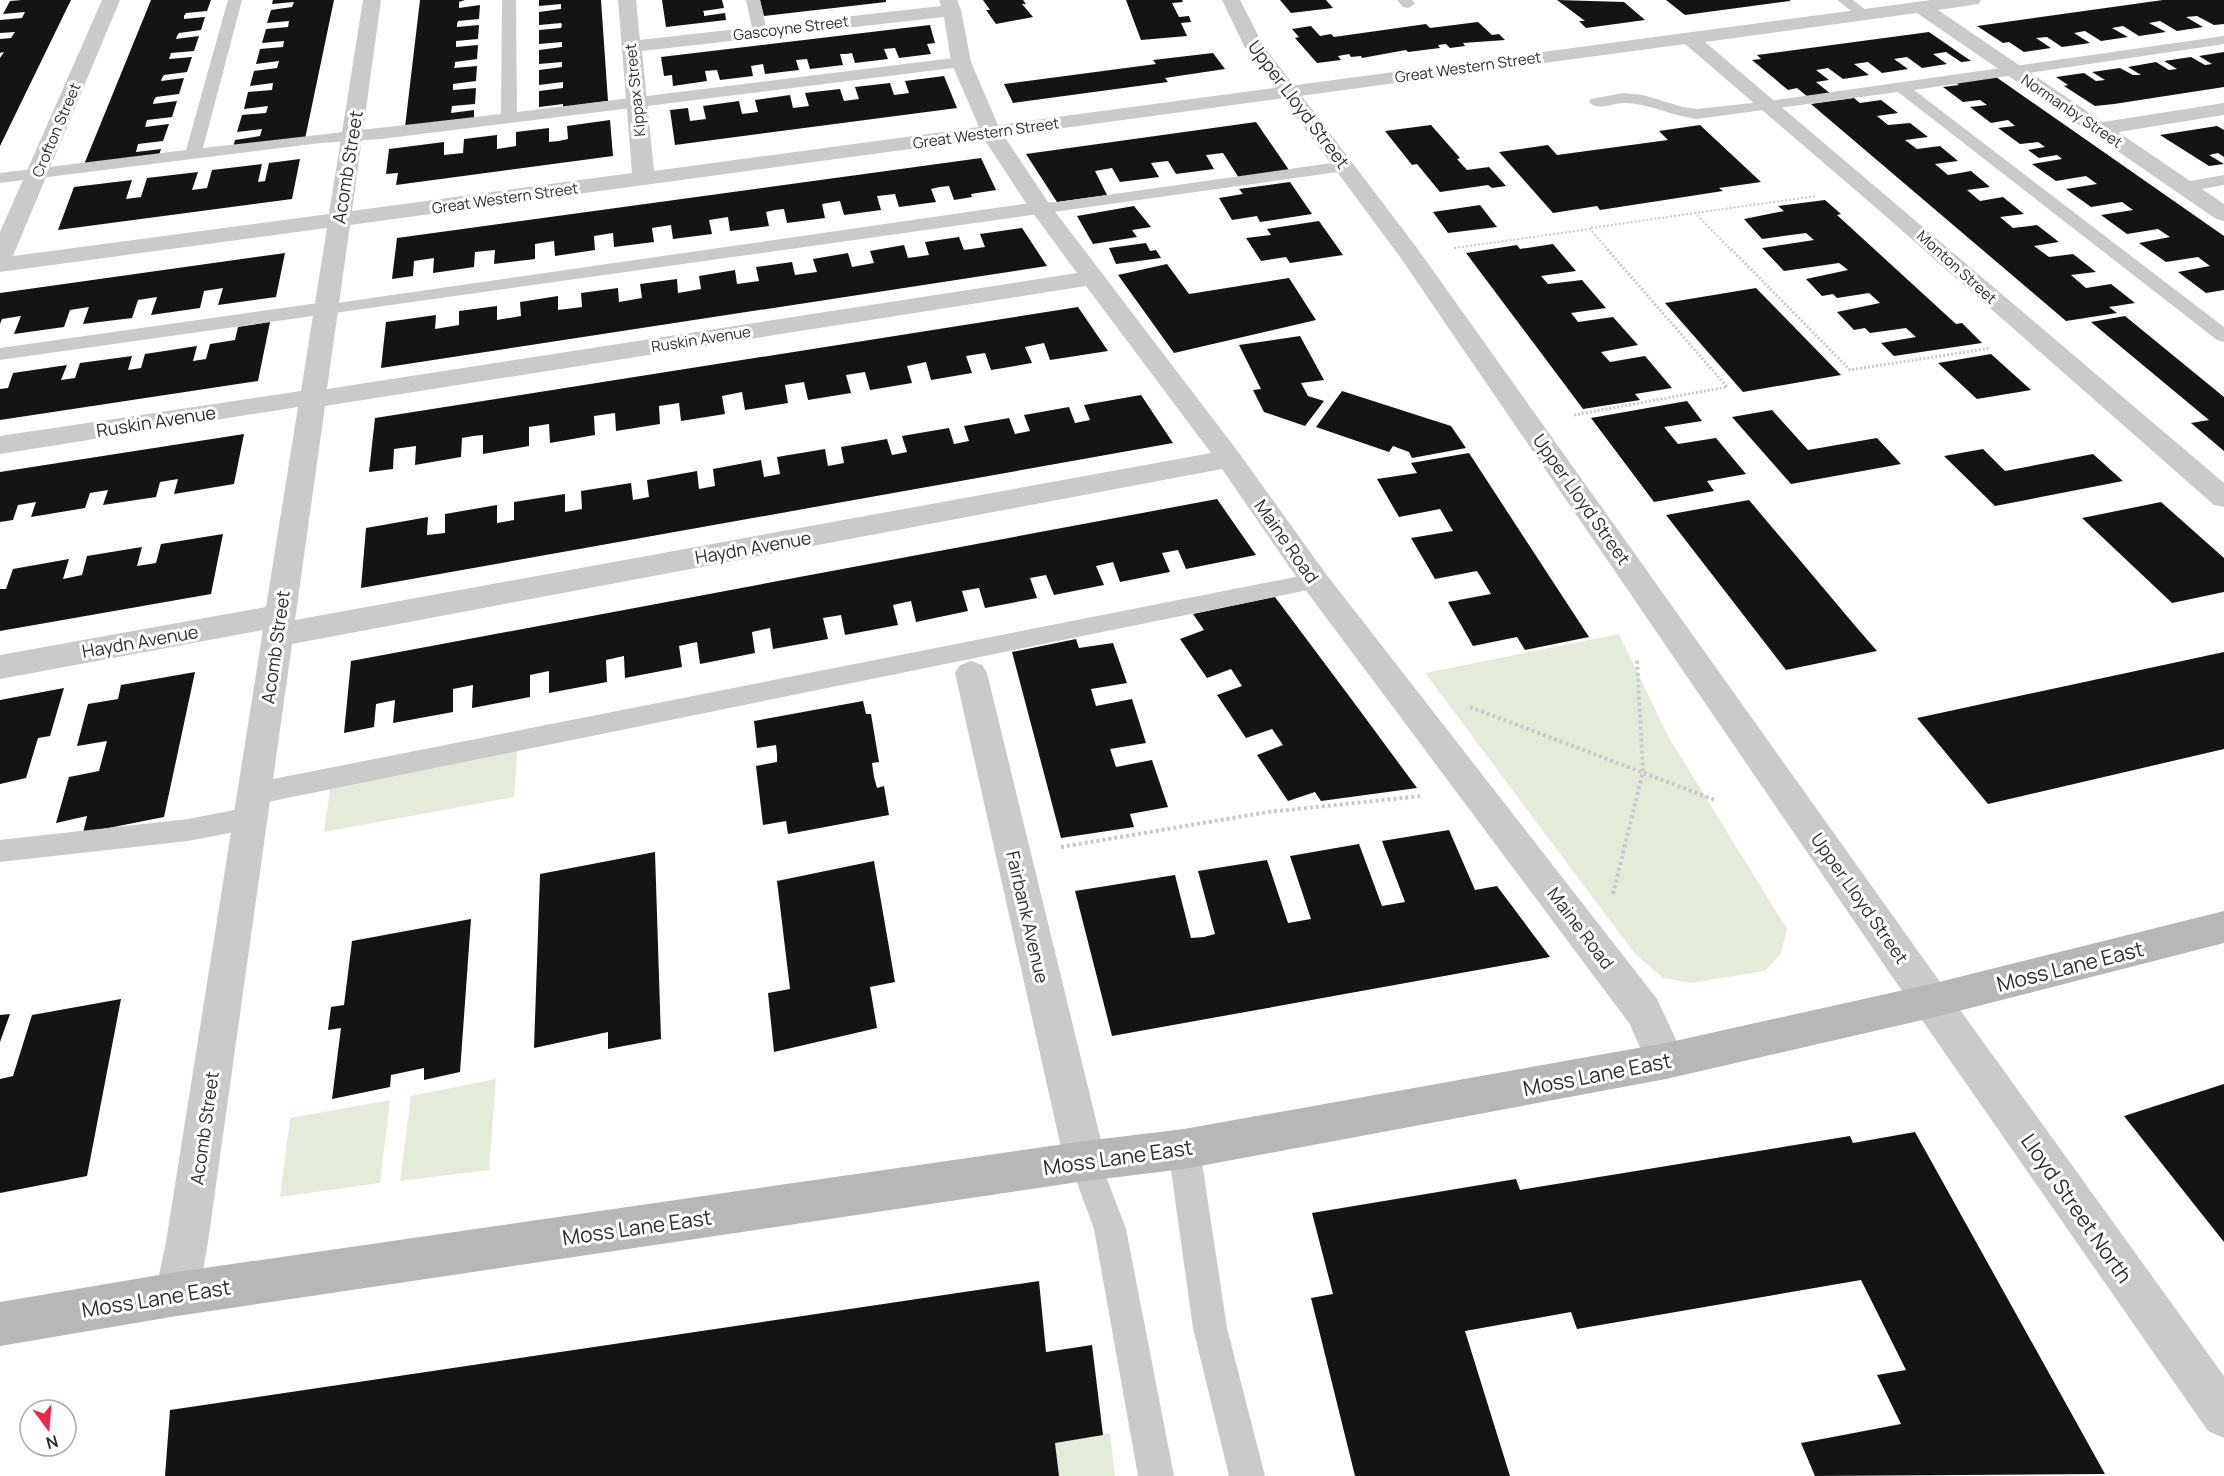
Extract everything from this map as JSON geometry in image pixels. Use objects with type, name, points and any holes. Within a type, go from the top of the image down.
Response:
[{"type":"main road","name":"Moss Lane East","points":[[0,1324],[177,1294],[1085,1161],[1184,1149],[1666,1061],[1931,1001],[2224,927]]},
{"type":"street","name":"Crofton Street","points":[[0,260],[111,0]]},
{"type":"street","name":"Acomb Street","points":[[177,1294],[187,1242],[372,0]]},
{"type":"street","name":"Kippax Street","points":[[627,0],[644,180]]},
{"type":"street","name":"Upper Lloyd Street","points":[[1231,0],[1254,46],[1346,166],[1516,404],[1931,1001]]},
{"type":"street","name":"Great Western Street","points":[[0,265],[1972,0]]},
{"type":"street","name":"Gascoyne Street","points":[[630,47],[760,32],[950,5]]},
{"type":"street","name":"Maine Road","points":[[950,5],[961,62],[991,132],[1041,209],[1229,459],[1316,581],[1636,1003],[1666,1061]]},
{"type":"street","name":"Normanby Street","points":[[1921,7],[2224,213]]},
{"type":"street","name":"Monton Street","points":[[1688,37],[1866,186],[2036,338],[2224,498]]},
{"type":"street","points":[[2099,129],[2224,109]]},
{"type":"street","name":"Ruskin Avenue","points":[[0,446],[1091,278]]},
{"type":"street","name":"Haydn Avenue","points":[[0,667],[278,626],[1229,459]]},
{"type":"street","name":"Fairbank Avenue","points":[[971,673],[1085,1161]]},
{"type":"street","name":"Lloyd Street North","points":[[1931,1001],[2224,1415]]},
{"type":"lane","points":[[193,154],[235,0]]},
{"type":"lane","points":[[508,117],[509,0]]},
{"type":"lane","points":[[753,0],[760,32]]},
{"type":"lane","points":[[1844,0],[1864,14]]},
{"type":"lane","points":[[1597,102],[1623,98],[1643,100],[1681,112],[1697,114],[1770,106],[2224,40]]},
{"type":"lane","points":[[0,178],[321,138],[351,138],[961,62]]},
{"type":"lane","points":[[1901,87],[2224,336]]},
{"type":"lane","points":[[0,354],[1346,166]]},
{"type":"lane","points":[[2185,187],[2224,180]]},
{"type":"lane","points":[[0,851],[188,830],[251,806],[1316,581]]},
{"type":"lane","points":[[1184,1149],[1210,1328],[1246,1476]]},
{"type":"lane","points":[[1085,1161],[1110,1228],[1156,1476]]},
{"type":"path","points":[[1452,249],[1824,195]]},
{"type":"path","points":[[1695,213],[1850,370],[1991,348]]},
{"type":"path","points":[[1567,416],[1727,387],[1590,228]]},
{"type":"path","points":[[1610,905],[1644,771],[1637,658]]},
{"type":"path","points":[[1466,705],[1715,800]]},
{"type":"path","points":[[1058,847],[1268,812],[1422,796]]},
{"type":"green space","points":[[1619,634],[1668,736],[1787,929],[1781,954],[1765,971],[1691,983],[1663,978],[1635,954],[1425,673]]},
{"type":"green space","points":[[518,743],[514,797],[324,832],[331,782]]},
{"type":"green space","points":[[496,1079],[489,1170],[400,1181],[411,1096]]},
{"type":"green space","points":[[390,1100],[380,1183],[280,1197],[290,1118]]},
{"type":"green space","points":[[1110,1433],[1115,1476],[1059,1476],[1055,1443]]},
{"type":"building","points":[[71,0],[0,146],[0,58],[4,52],[0,53],[0,39],[11,38],[15,32],[0,33],[0,20],[22,18],[25,12],[3,14],[10,1]]},
{"type":"building","points":[[151,0],[211,0],[207,11],[186,13],[184,16],[184,19],[205,17],[201,30],[179,33],[176,39],[199,36],[194,51],[171,53],[169,59],[192,57],[187,72],[164,75],[162,78],[161,81],[184,78],[179,94],[156,97],[154,100],[153,104],[177,101],[172,117],[147,120],[145,127],[169,124],[163,141],[138,144],[136,152],[161,149],[158,158],[83,167]]},
{"type":"building","points":[[273,0],[334,0],[305,139],[233,148],[235,140],[260,136],[262,129],[237,132],[242,115],[266,113],[268,106],[244,109],[248,92],[272,90],[273,83],[250,86],[254,71],[277,68],[279,61],[256,64],[260,49],[283,47],[284,41],[262,43],[266,29],[288,27],[289,21],[267,23],[271,10],[292,7],[294,2],[272,4]]},
{"type":"building","points":[[420,0],[465,0],[459,2],[459,8],[480,5],[479,19],[458,21],[457,24],[457,27],[479,25],[478,39],[456,41],[456,47],[478,45],[477,59],[455,62],[454,68],[477,66],[476,81],[453,84],[453,90],[476,88],[475,104],[452,106],[451,113],[474,110],[474,119],[405,127]]},
{"type":"building","points":[[539,0],[601,0],[608,101],[563,107],[563,104],[539,107],[539,91],[563,88],[563,82],[539,85],[539,70],[562,67],[562,62],[539,64],[539,50],[562,47],[562,42],[539,44],[539,30],[561,28],[562,25],[561,23],[539,25],[539,12],[561,9],[561,4],[539,6]]},
{"type":"building","points":[[662,0],[722,0],[724,8],[703,11],[704,16],[725,13],[726,20],[666,27]]},
{"type":"building","points":[[760,0],[886,0],[886,2],[764,16]]},
{"type":"building","points":[[983,0],[1023,0],[1026,4],[1022,4],[1033,17],[996,24],[986,10],[990,10]]},
{"type":"building","points":[[1126,0],[1182,0],[1183,2],[1172,3],[1179,17],[1189,16],[1191,22],[1181,23],[1187,36],[1141,40]]},
{"type":"building","points":[[1280,0],[1326,0],[1333,8],[1291,13]]},
{"type":"building","points":[[1557,0],[1624,2],[1645,20],[1586,28],[1579,21],[1585,21]]},
{"type":"building","points":[[1666,0],[1790,0],[1790,1],[1685,15]]},
{"type":"building","points":[[2163,0],[2224,0],[2224,24],[2214,25],[2197,16],[2186,17],[2203,27],[2177,31],[2160,21],[2149,23],[2166,32],[2139,36],[2123,26],[2112,28],[2128,37],[2101,41],[2085,31],[2074,33],[2090,43],[2062,47],[2047,37],[2036,38],[2051,48],[2024,52],[2009,42],[2003,43],[1977,26]]},
{"type":"building","points":[[1478,22],[1492,35],[1499,34],[1505,40],[1463,43],[1465,46],[1450,48],[1446,44],[1438,45],[1440,48],[1408,52],[1406,50],[1362,58],[1361,56],[1351,57],[1349,54],[1338,56],[1341,60],[1317,63],[1295,38],[1299,37],[1292,29],[1311,26],[1320,36],[1331,34],[1334,37],[1426,24],[1430,28]]},
{"type":"building","points":[[930,25],[935,43],[927,44],[931,54],[899,58],[895,48],[884,49],[888,59],[855,63],[852,53],[840,54],[843,65],[810,69],[807,59],[796,60],[799,70],[765,74],[763,64],[751,66],[753,76],[720,80],[717,70],[705,71],[707,81],[673,86],[672,75],[664,76],[661,57]]},
{"type":"building","points":[[1929,32],[1971,61],[1961,62],[1946,52],[1933,54],[1947,64],[1922,68],[1907,57],[1894,59],[1908,69],[1882,73],[1868,62],[1854,64],[1869,75],[1843,79],[1828,68],[1816,70],[1829,80],[1816,82],[1831,94],[1808,97],[1797,88],[1788,90],[1752,60],[1761,59],[1757,55]]},
{"type":"building","points":[[2224,52],[2224,87],[2114,104],[2095,106],[2064,86],[2068,85],[2056,77],[2084,73],[2096,81],[2105,80],[2092,72],[2120,68],[2133,75],[2141,75],[2128,67],[2156,62],[2169,70],[2177,69],[2164,61],[2191,57],[2205,65],[2212,64],[2199,56]]},
{"type":"building","points":[[1213,53],[1225,69],[1165,78],[1168,82],[1013,103],[1004,84],[1156,64],[1153,60]]},
{"type":"building","points":[[944,76],[957,108],[675,145],[670,110],[688,108],[690,121],[706,119],[703,106],[739,101],[742,114],[758,112],[755,100],[790,95],[793,108],[809,106],[805,93],[840,89],[844,101],[859,99],[855,87],[890,83],[894,95],[909,93],[905,81]]},
{"type":"building","points":[[1996,77],[2224,236],[2224,290],[2206,293],[2178,272],[2210,266],[2198,257],[2166,262],[2139,243],[2170,237],[2158,229],[2127,234],[2101,215],[2133,210],[2122,202],[2091,207],[2066,189],[2097,184],[2086,176],[2056,181],[2032,164],[2062,159],[2057,155],[2039,158],[2028,150],[2045,147],[2038,142],[2020,144],[1998,128],[2015,126],[2008,120],[1991,123],[1970,107],[1987,105],[1980,100],[1963,102],[1943,87]]},
{"type":"building","points":[[1854,98],[1860,103],[1881,100],[1898,113],[1877,116],[1888,125],[1910,123],[1928,137],[1905,140],[1917,149],[1940,146],[1958,161],[1935,164],[1948,175],[1971,171],[1990,187],[1967,190],[1980,201],[2003,197],[2024,214],[2000,217],[2013,228],[2037,225],[2059,242],[2034,246],[2049,257],[2073,254],[2096,272],[2071,275],[2086,288],[2111,284],[2135,303],[2109,307],[2117,313],[2066,321],[1811,104]]},
{"type":"building","points":[[610,120],[613,156],[396,185],[398,173],[386,174],[389,149],[444,142],[444,155],[463,153],[464,139],[497,135],[497,149],[516,146],[516,132],[549,128],[549,142],[559,141],[568,139],[567,126]]},
{"type":"building","points":[[1256,122],[1289,170],[1239,178],[1223,153],[1206,155],[1214,169],[1176,174],[1168,161],[1151,163],[1159,177],[1120,182],[1112,168],[1095,171],[1107,195],[1057,202],[1026,154]]},
{"type":"building","points":[[1431,125],[1460,158],[1457,159],[1467,170],[1489,167],[1506,186],[1492,188],[1488,185],[1440,192],[1417,164],[1412,165],[1385,131]]},
{"type":"building","points":[[1700,125],[1761,182],[1719,188],[1723,191],[1600,210],[1597,206],[1553,213],[1499,152],[1548,145],[1557,155],[1668,140],[1659,131]]},
{"type":"building","points":[[2217,126],[2224,130],[2224,157],[2218,153],[2209,155],[2224,164],[2209,166],[2160,135]]},
{"type":"building","points":[[981,158],[996,190],[971,194],[972,197],[954,200],[949,186],[940,187],[931,189],[936,202],[899,207],[895,194],[877,196],[881,210],[844,215],[840,201],[822,204],[825,218],[787,223],[784,209],[775,210],[766,212],[769,226],[730,231],[728,217],[709,220],[712,234],[673,239],[671,225],[652,228],[654,242],[614,247],[613,233],[594,236],[595,250],[555,256],[554,241],[535,244],[535,259],[494,264],[495,250],[475,252],[474,267],[433,273],[434,258],[414,261],[413,276],[392,279],[397,238]]},
{"type":"building","points":[[300,159],[292,199],[58,230],[74,187],[132,180],[126,199],[141,197],[147,178],[198,172],[192,190],[207,188],[212,170],[262,164],[258,182],[265,181],[269,163]]},
{"type":"building","points":[[1290,182],[1312,214],[1260,222],[1257,216],[1232,220],[1219,198],[1243,194],[1239,189]]},
{"type":"building","points":[[1825,200],[1841,214],[1837,215],[1956,324],[1962,323],[1982,343],[1894,356],[1881,343],[1916,337],[1906,328],[1870,333],[1865,328],[1854,330],[1837,312],[1880,303],[1869,293],[1837,298],[1833,294],[1822,296],[1806,279],[1848,270],[1839,263],[1784,271],[1762,248],[1814,240],[1806,233],[1762,239],[1744,219],[1784,211],[1778,206]]},
{"type":"building","points":[[1480,205],[1497,227],[1448,233],[1433,212]]},
{"type":"building","points":[[1134,206],[1151,227],[1132,230],[1137,237],[1093,244],[1077,216]]},
{"type":"building","points":[[1319,221],[1343,255],[1290,263],[1286,257],[1261,261],[1246,238],[1271,235],[1267,229]]},
{"type":"building","points":[[1022,228],[1047,266],[381,368],[386,322],[436,315],[435,329],[459,325],[459,311],[497,306],[497,320],[521,316],[520,302],[558,296],[558,310],[582,307],[581,293],[618,288],[619,302],[642,298],[640,284],[677,279],[678,293],[701,289],[699,276],[735,270],[737,284],[759,281],[756,267],[792,262],[795,275],[817,272],[813,259],[848,253],[852,267],[874,263],[870,251],[904,245],[908,258],[929,255],[925,242],[959,237],[964,250],[985,247],[980,234]]},
{"type":"building","points":[[1146,243],[1150,251],[1156,250],[1161,258],[1116,264],[1109,248]]},
{"type":"building","points":[[1553,244],[1576,271],[1541,276],[1548,284],[1582,280],[1606,308],[1571,313],[1578,322],[1613,317],[1638,345],[1601,352],[1610,362],[1645,356],[1672,388],[1635,394],[1640,400],[1583,409],[1466,253],[1517,245],[1520,249]]},
{"type":"building","points":[[285,253],[276,297],[218,305],[223,288],[204,291],[200,308],[151,315],[157,297],[138,300],[132,318],[83,324],[89,307],[70,310],[64,327],[14,334],[21,316],[2,319],[0,324],[0,293]]},
{"type":"building","points":[[1167,264],[1189,294],[1289,278],[1316,320],[1174,353],[1118,275]]},
{"type":"building","points":[[1756,288],[1841,375],[1743,392],[1665,303]]},
{"type":"building","points":[[1078,307],[1108,351],[1050,360],[1044,343],[1025,347],[1032,363],[991,370],[985,353],[966,356],[972,373],[931,380],[926,362],[907,366],[912,383],[870,390],[865,372],[846,375],[851,393],[808,400],[804,382],[785,385],[788,403],[745,410],[742,392],[722,396],[725,414],[681,421],[679,403],[659,406],[660,424],[616,431],[615,413],[594,416],[595,435],[550,443],[549,424],[529,427],[529,446],[483,454],[483,435],[473,436],[462,438],[461,457],[415,465],[416,446],[394,449],[393,469],[369,472],[375,418]]},
{"type":"building","points":[[2125,316],[2224,397],[2224,451],[2191,423],[2209,420],[2091,322]]},
{"type":"building","points":[[270,322],[258,381],[0,420],[0,389],[8,388],[13,373],[67,365],[61,380],[75,378],[80,363],[132,356],[128,370],[141,368],[145,354],[197,346],[193,361],[206,359],[210,344],[235,340],[238,327]]},
{"type":"building","points":[[1300,336],[1324,380],[1301,383],[1308,396],[1324,401],[1305,426],[1264,412],[1253,390],[1261,389],[1239,345]]},
{"type":"building","points":[[1991,354],[2031,390],[1977,399],[1938,363]]},
{"type":"building","points":[[1342,391],[1451,426],[1466,448],[1412,458],[1409,452],[1393,446],[1389,452],[1316,427]]},
{"type":"building","points":[[1141,395],[1173,443],[361,588],[366,528],[428,517],[427,535],[445,533],[445,514],[497,505],[497,523],[514,520],[514,502],[565,494],[565,512],[582,509],[581,491],[631,483],[633,500],[649,497],[647,480],[697,471],[699,489],[715,486],[713,469],[761,460],[764,477],[780,474],[777,457],[825,449],[828,466],[844,463],[841,447],[887,439],[892,455],[907,452],[902,436],[949,428],[954,444],[969,441],[964,426],[1009,418],[1015,434],[1030,431],[1024,415],[1069,407],[1075,423],[1090,420],[1084,405]]},
{"type":"building","points":[[1687,401],[1702,421],[1664,427],[1678,444],[1716,438],[1746,474],[1707,481],[1714,491],[1654,502],[1591,418]]},
{"type":"building","points":[[1772,410],[1808,450],[1877,438],[1901,464],[1791,484],[1732,417]]},
{"type":"building","points":[[244,434],[234,484],[174,494],[178,479],[160,482],[156,497],[103,505],[108,490],[90,493],[85,508],[31,517],[36,502],[18,505],[13,520],[0,522],[0,472]]},
{"type":"building","points":[[1983,449],[2005,471],[2093,454],[2123,481],[1995,506],[1944,456]]},
{"type":"building","points":[[1469,453],[1589,637],[1525,650],[1517,637],[1473,646],[1448,602],[1491,594],[1477,571],[1435,579],[1411,538],[1453,531],[1440,509],[1399,517],[1377,479],[1417,473],[1411,463]]},
{"type":"building","points":[[1217,499],[1256,555],[1186,569],[1178,550],[1162,553],[1170,572],[1120,582],[1113,562],[1096,566],[1104,585],[1054,595],[1046,575],[1030,578],[1037,598],[985,608],[979,588],[962,591],[968,611],[916,622],[911,601],[893,605],[898,625],[845,635],[841,615],[823,618],[828,639],[773,649],[770,628],[752,632],[755,653],[700,664],[697,642],[679,646],[682,667],[625,678],[624,656],[606,660],[607,682],[549,693],[549,671],[530,675],[530,697],[472,708],[473,685],[453,689],[453,712],[393,723],[395,700],[376,704],[374,727],[344,733],[351,661]]},
{"type":"building","points":[[1749,500],[1877,651],[1786,670],[1666,515]]},
{"type":"building","points":[[2161,502],[2224,558],[2224,592],[2172,603],[2082,518]]},
{"type":"building","points":[[223,534],[211,594],[0,631],[0,589],[6,589],[13,569],[69,559],[63,579],[82,575],[87,556],[142,547],[137,566],[156,563],[161,544]]},
{"type":"building","points":[[1275,597],[1417,788],[1321,801],[1315,792],[1288,801],[1257,755],[1283,745],[1272,729],[1246,738],[1217,695],[1242,686],[1231,669],[1207,678],[1180,639],[1204,630],[1193,614]]},
{"type":"building","points":[[1076,639],[1079,648],[1113,643],[1127,683],[1091,689],[1096,706],[1132,699],[1146,743],[1110,749],[1116,767],[1152,760],[1168,807],[1130,814],[1134,827],[1061,838],[1012,652]]},
{"type":"building","points":[[2224,652],[2224,749],[1988,804],[1917,718]]},
{"type":"building","points":[[195,672],[164,817],[83,833],[87,816],[56,823],[69,777],[99,771],[107,741],[77,746],[88,704],[118,699],[121,685]]},
{"type":"building","points":[[64,688],[50,736],[38,738],[26,778],[0,784],[0,700]]},
{"type":"building","points":[[863,701],[866,714],[871,714],[879,762],[872,763],[874,777],[877,788],[884,786],[889,815],[788,834],[786,821],[763,825],[756,766],[777,762],[777,754],[776,745],[757,748],[754,721]]},
{"type":"building","points":[[1449,830],[1475,890],[1497,886],[1550,957],[1112,1036],[1075,891],[1175,875],[1191,938],[1204,937],[1215,934],[1198,871],[1267,860],[1288,923],[1311,919],[1290,856],[1359,844],[1382,906],[1405,902],[1382,841]]},
{"type":"building","points":[[655,852],[661,1039],[608,1049],[608,1032],[534,1048],[540,874]]},
{"type":"building","points":[[874,861],[895,982],[870,987],[877,1028],[774,1052],[768,993],[790,989],[777,881]]},
{"type":"building","points":[[471,919],[460,1072],[424,1080],[424,1068],[391,1075],[390,1087],[332,1099],[341,1028],[328,1030],[331,1007],[344,1005],[352,941]]},
{"type":"building","points":[[121,999],[87,1176],[0,1193],[0,1079],[13,1076],[32,1015]]},
{"type":"building","points":[[10,1014],[0,1042],[0,1015]]},
{"type":"building","points":[[2224,1084],[2224,1242],[2124,1116]]},
{"type":"building","points":[[1915,1132],[2105,1474],[1815,1476],[1801,1443],[1901,1424],[1877,1375],[1906,1370],[1861,1280],[1577,1329],[1571,1312],[1465,1331],[1510,1476],[1355,1476],[1311,1298],[1333,1294],[1312,1213],[1516,1179],[1520,1190],[1850,1136],[1853,1143]]},
{"type":"building","points":[[1039,1281],[1046,1352],[1092,1345],[1103,1435],[1055,1443],[1059,1476],[165,1476],[170,1410]]}]
